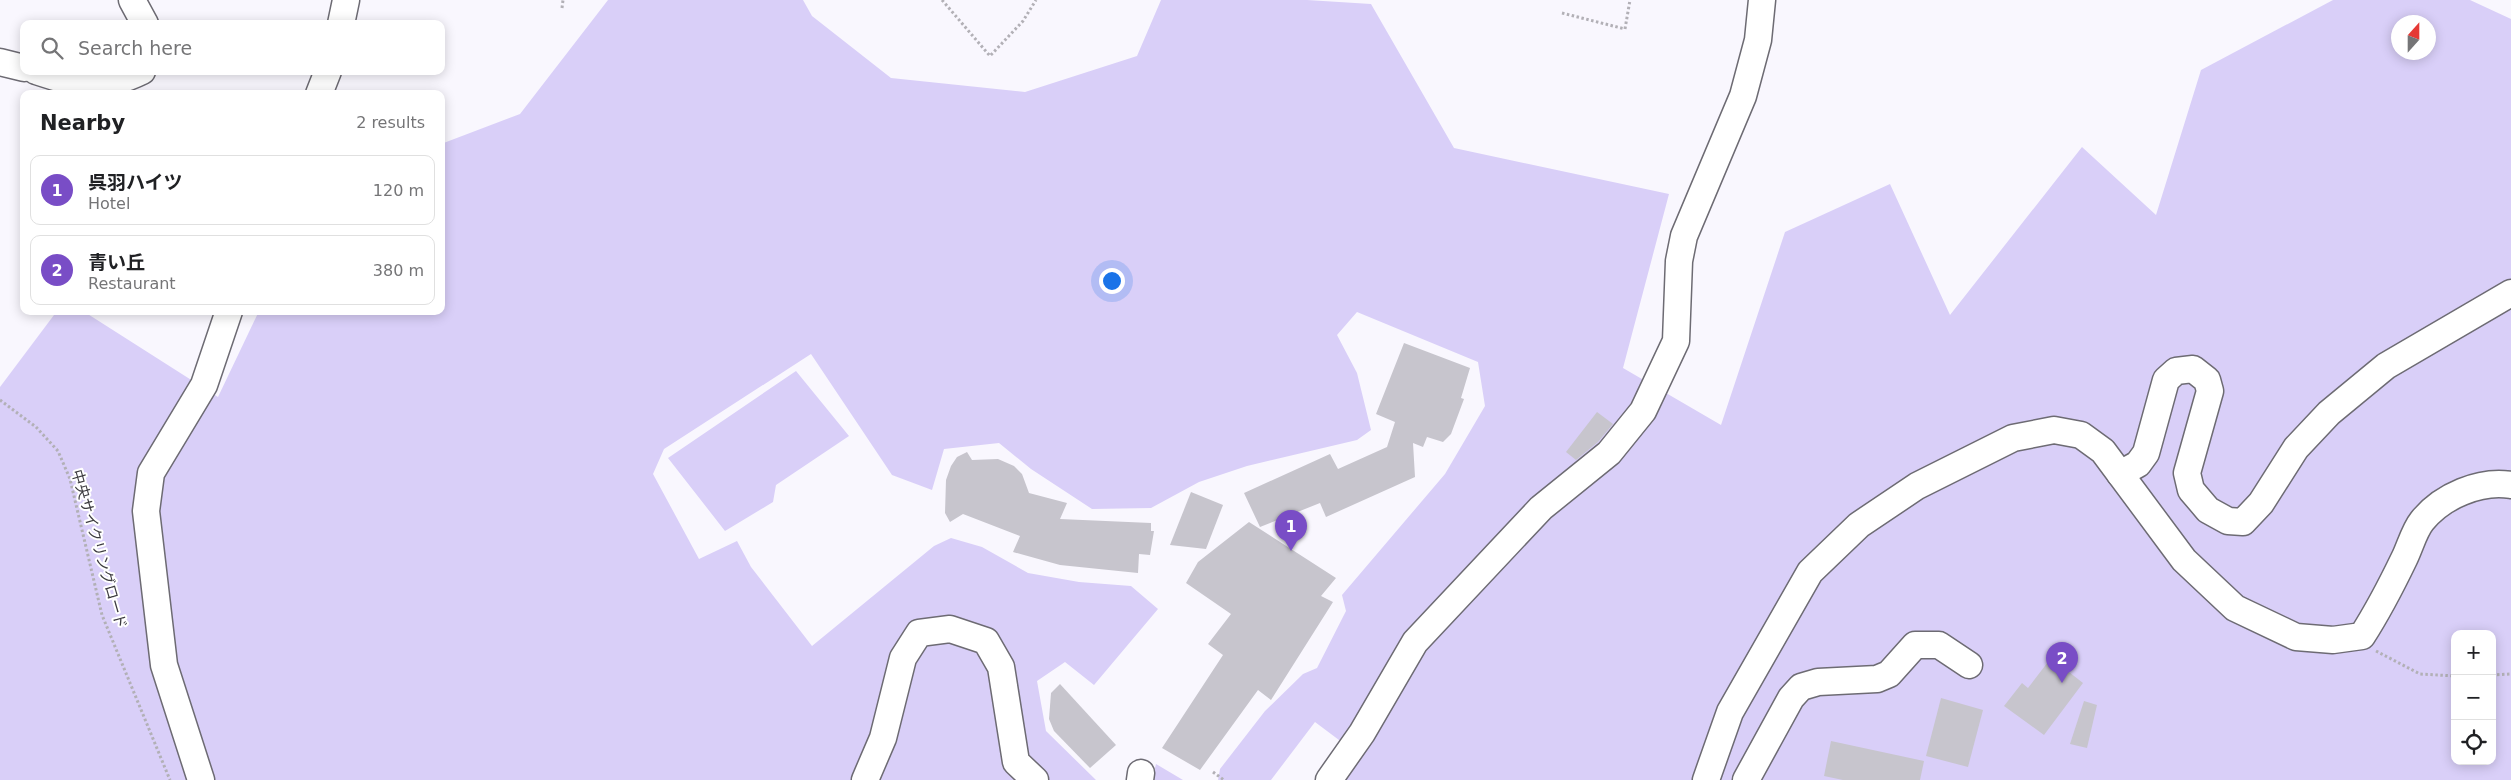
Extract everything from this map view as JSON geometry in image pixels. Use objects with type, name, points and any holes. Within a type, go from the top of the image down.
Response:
[{"type":"street","points":[[132,0],[143,20]]},
{"type":"street","points":[[342,20],[346,0]]},
{"type":"street","points":[[1329,780],[1362,733],[1415,642],[1541,508],[1609,453],[1643,410],[1676,341],[1680,261],[1684,236],[1743,96],[1758,40],[1762,0]]},
{"type":"street","points":[[0,62],[20,67]]},
{"type":"street","points":[[49,75],[86,86],[122,81],[134,75]]},
{"type":"street","points":[[321,90],[326,75]]},
{"type":"street","points":[[2120,474],[2138,464],[2146,453],[2166,380],[2176,371],[2193,369],[2207,380],[2210,391],[2188,473],[2191,490],[2208,510],[2228,522],[2243,522],[2261,503],[2296,448],[2329,413],[2386,366],[2511,293]]},
{"type":"street","points":[[201,780],[164,665],[146,511],[151,473],[204,385],[228,315]]},
{"type":"street","points":[[1706,780],[1730,712],[1810,572],[1859,524],[1916,486],[2013,438],[2054,430],[2081,435],[2103,451],[2184,560],[2235,608],[2296,637],[2333,640],[2362,636],[2383,604],[2422,521],[2444,503],[2474,486],[2497,483],[2511,485]]},
{"type":"street","points":[[865,780],[883,738],[903,658],[919,633],[950,629],[986,641],[1000,667],[1016,762],[1035,780]]},
{"type":"street","points":[[1746,780],[1791,698],[1801,687],[1818,682],[1877,679],[1890,674],[1915,644],[1939,645],[1969,665]]},
{"type":"path","points":[[562,8],[563,0]]},
{"type":"path","points":[[942,0],[990,56],[1023,21],[1036,0]]},
{"type":"path","points":[[1562,14],[1625,29],[1630,0]]},
{"type":"path","name":"中央サイクリングロード","points":[[0,400],[36,427],[58,451],[70,479],[102,615],[170,780]]},
{"type":"path","points":[[2362,636],[2370,648],[2420,674],[2451,676]]},
{"type":"path","points":[[2496,675],[2511,674]]},
{"type":"path","points":[[1213,772],[1224,780]]},
{"type":"shaded area","points":[[608,0],[803,0],[812,16],[891,78],[1025,92],[1137,56],[1161,0],[1307,0],[1371,4],[1454,148],[1669,194],[1623,368],[1721,425],[1785,232],[1890,184],[1950,315],[2082,147],[2156,215],[2201,70],[2333,0],[2470,0],[2511,19],[2511,780],[1324,780],[1347,746],[1315,722],[1271,780],[1218,780],[1220,769],[1265,711],[1303,674],[1317,668],[1346,611],[1342,595],[1445,474],[1485,406],[1478,362],[1357,312],[1337,335],[1357,373],[1371,430],[1357,440],[1247,466],[1199,482],[1151,508],[1092,509],[1031,469],[999,443],[944,449],[932,490],[892,475],[811,354],[664,449],[653,474],[699,559],[737,541],[751,567],[812,646],[934,546],[951,538],[982,547],[1028,573],[1079,582],[1131,586],[1158,609],[1094,685],[1065,662],[1037,681],[1046,731],[1096,780],[0,780],[0,387],[54,315],[89,315],[218,397],[257,315],[445,315],[445,142],[520,114]]},
{"type":"shaded area","points":[[796,371],[849,436],[776,485],[773,502],[725,531],[668,458]]},
{"type":"shaded area","points":[[1156,764],[1183,780],[1152,780]]},
{"type":"building","points":[[1404,343],[1470,368],[1461,398],[1464,399],[1451,434],[1443,442],[1427,437],[1423,447],[1413,443],[1415,477],[1326,517],[1320,503],[1260,527],[1244,493],[1330,454],[1338,469],[1387,447],[1395,422],[1376,414]]},
{"type":"building","points":[[1597,412],[1613,424],[1598,442],[1576,460],[1566,452]]},
{"type":"building","points":[[967,452],[972,460],[998,459],[1014,466],[1022,474],[1029,493],[1067,503],[1060,519],[1151,523],[1151,531],[1154,531],[1150,555],[1139,554],[1138,573],[1060,565],[1013,552],[1020,536],[963,514],[950,522],[945,513],[946,480],[951,466],[957,457]]},
{"type":"building","points":[[1191,492],[1223,505],[1206,549],[1170,545]]},
{"type":"building","points":[[1249,522],[1336,578],[1321,596],[1333,602],[1271,700],[1258,690],[1200,770],[1162,748],[1223,655],[1208,644],[1231,614],[1186,583],[1198,562]]},
{"type":"building","points":[[2051,658],[2083,683],[2044,735],[2004,706],[2022,683],[2028,688]]},
{"type":"building","points":[[1060,684],[1116,745],[1090,768],[1054,731],[1049,719],[1051,693]]},
{"type":"building","points":[[1941,698],[1983,710],[1968,767],[1926,756]]},
{"type":"building","points":[[2084,701],[2097,705],[2087,748],[2070,744]]},
{"type":"building","points":[[1831,741],[1924,761],[1920,780],[1843,780],[1824,776]]},
{"type":"place","name":"呉羽ハイツ","points":[[1291,551]]},
{"type":"place","name":"青い丘","points":[[2062,683]]}]
